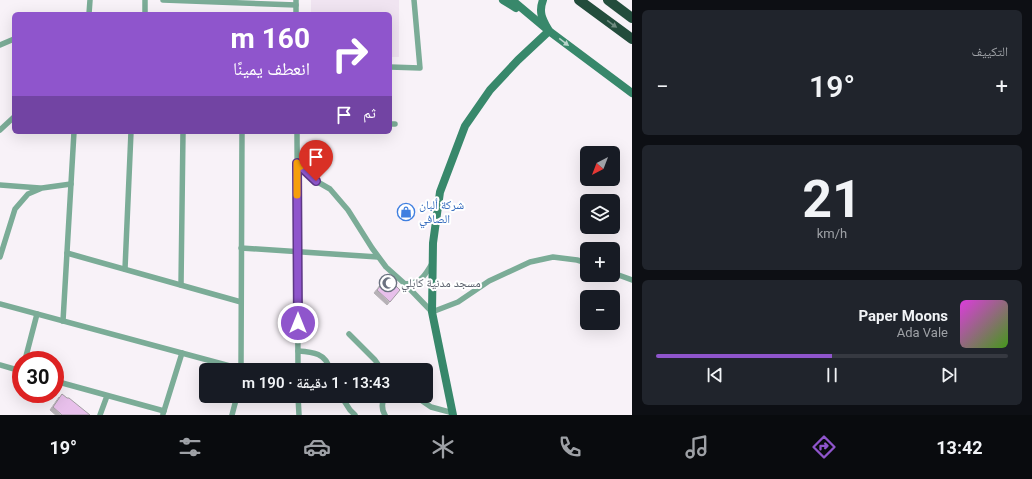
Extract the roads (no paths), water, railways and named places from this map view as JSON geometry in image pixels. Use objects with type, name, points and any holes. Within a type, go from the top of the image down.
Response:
[{"type":"highway","points":[[579,0],[632,39]]},
{"type":"highway","points":[[608,0],[632,18]]},
{"type":"main road","points":[[503,0],[546,28]]},
{"type":"main road","points":[[512,0],[546,28],[632,93]]},
{"type":"main road","points":[[542,0],[540,7],[546,28]]},
{"type":"main road","points":[[453,414],[432,312],[433,243],[440,192],[465,126],[490,90],[546,28]]},
{"type":"street","points":[[89,12],[90,0]]},
{"type":"street","points":[[145,0],[145,12]]},
{"type":"street","points":[[163,0],[296,2]]},
{"type":"street","points":[[392,67],[420,68],[414,0]]},
{"type":"street","points":[[0,45],[12,40]]},
{"type":"street","points":[[0,130],[12,122]]},
{"type":"street","points":[[63,321],[74,134]]},
{"type":"street","points":[[125,269],[131,134]]},
{"type":"street","points":[[181,285],[183,134]]},
{"type":"street","points":[[241,363],[242,134]]},
{"type":"street","points":[[297,134],[298,363]]},
{"type":"street","points":[[297,163],[316,181],[330,189],[348,210],[386,267],[432,312],[458,302],[489,281],[530,262],[553,257],[580,261]]},
{"type":"street","points":[[0,184],[42,188],[71,184]]},
{"type":"street","points":[[0,257],[15,209],[28,194],[42,188]]},
{"type":"street","points":[[242,248],[378,256]]},
{"type":"street","points":[[67,253],[241,302]]},
{"type":"street","points":[[405,284],[414,283],[421,279],[433,262]]},
{"type":"street","points":[[620,276],[632,280]]},
{"type":"street","points":[[0,304],[217,363]]},
{"type":"street","points":[[27,351],[37,314]]},
{"type":"street","points":[[349,334],[377,363]]},
{"type":"street","points":[[298,351],[312,352],[322,356],[327,363]]},
{"type":"street","points":[[64,384],[163,413],[182,353]]},
{"type":"street","points":[[0,365],[12,368]]},
{"type":"street","points":[[100,415],[107,396]]},
{"type":"street","points":[[232,415],[235,403]]},
{"type":"street","points":[[298,403],[299,415]]},
{"type":"street","points":[[345,403],[355,415]]},
{"type":"street","points":[[382,403],[381,406],[385,415]]},
{"type":"street","points":[[425,403],[431,407],[453,414]]},
{"type":"place","name":"شركة ألبان الصافي","points":[[406,212]]},
{"type":"place","name":"مسجد مدنية كابلي","points":[[388,283]]}]
